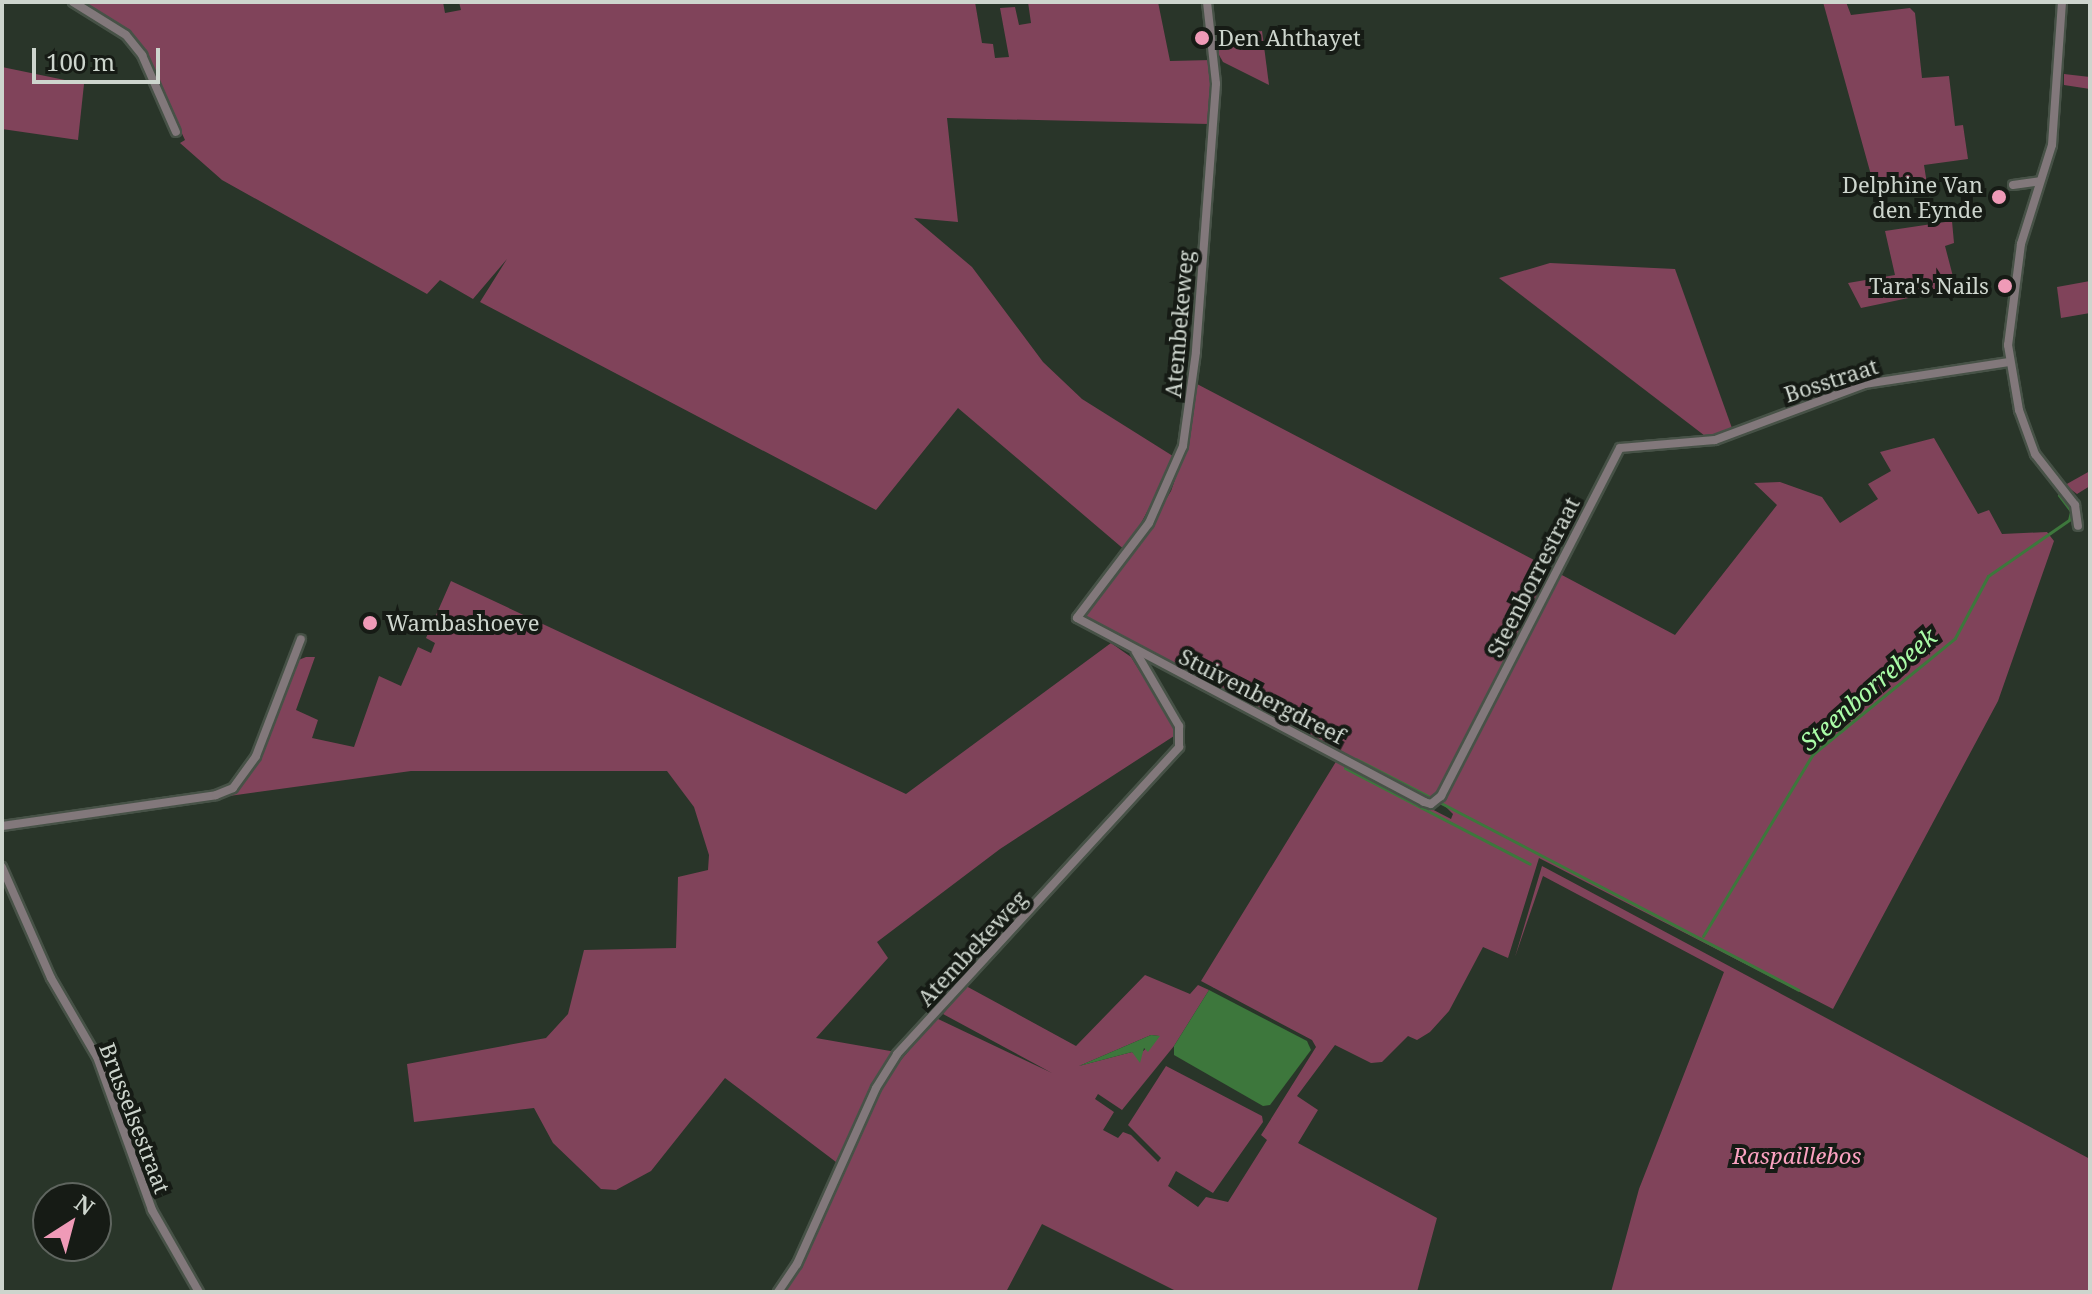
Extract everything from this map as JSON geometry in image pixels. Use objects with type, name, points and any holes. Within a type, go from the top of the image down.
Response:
[{"type":"street","points":[[73,2],[126,35],[142,55],[176,132]]},
{"type":"street","name":"Atembekeweg","points":[[1077,618],[1149,523],[1183,446],[1195,364],[1216,84],[1207,2]]},
{"type":"street","points":[[2062,2],[2052,145],[2012,293],[2008,362],[2035,454],[2075,505],[2078,526]]},
{"type":"street","points":[[2013,185],[2040,181]]},
{"type":"street","name":"Bosstraat","points":[[1715,440],[1865,384],[2008,362]]},
{"type":"street","name":"Steenborrestraat","points":[[1431,804],[1441,796],[1620,448],[1715,440]]},
{"type":"street","name":"Stuivenbergdreef","points":[[1077,618],[1135,652],[1431,804]]},
{"type":"street","points":[[2,826],[216,795],[233,788],[256,756],[301,639]]},
{"type":"street","name":"Atembekeweg","points":[[778,1292],[797,1264],[876,1088],[897,1054],[1179,747],[1179,726],[1135,652]]},
{"type":"street","name":"Brusselsestraat","points":[[2,867],[51,978],[97,1057],[152,1210],[199,1292]]},
{"type":"green space","points":[[81,2],[443,2],[445,13],[461,10],[459,2],[975,2],[982,43],[993,44],[995,58],[1009,57],[1000,8],[1015,7],[1019,25],[1031,23],[1028,2],[1158,2],[1170,61],[1212,60],[1209,124],[947,118],[958,222],[914,218],[972,267],[1043,362],[1082,399],[1176,458],[1126,551],[958,408],[876,510],[480,302],[507,259],[473,299],[440,280],[427,294],[222,180],[180,143],[185,140],[141,46],[120,25]]},
{"type":"green space","points":[[1823,2],[1846,2],[1851,15],[1910,8],[1915,13],[1922,78],[1949,76],[1955,126],[1963,125],[1968,159],[1924,165],[1927,184],[1876,193]]},
{"type":"green space","points":[[1262,31],[1269,85],[1223,62],[1219,55],[1217,37]]},
{"type":"green space","points":[[2,67],[84,84],[78,140],[2,129]]},
{"type":"green space","points":[[2064,74],[2090,77],[2090,89],[2064,85]]},
{"type":"green space","points":[[1952,221],[1954,243],[1945,246],[1956,288],[1861,308],[1848,283],[1895,275],[1885,231]]},
{"type":"green space","points":[[1550,263],[1675,269],[1733,431],[1709,439],[1499,278]]},
{"type":"green space","points":[[2090,281],[2090,313],[2061,318],[2057,287]]},
{"type":"green space","points":[[1197,384],[1555,571],[1440,794],[1432,800],[1084,620],[1089,603],[1141,541],[1171,491],[1186,448]]},
{"type":"green space","points":[[1934,438],[1978,514],[1989,510],[2002,534],[2047,532],[2054,541],[1998,701],[1833,1009],[1539,858],[1508,958],[1483,947],[1449,1011],[1430,1032],[1417,1040],[1408,1036],[1382,1062],[1371,1063],[1335,1045],[1297,1096],[1318,1110],[1298,1143],[1437,1218],[1417,1292],[1178,1292],[1042,1224],[1006,1292],[783,1292],[802,1263],[881,1084],[936,1018],[1052,1073],[943,1014],[966,986],[1076,1046],[1145,975],[1190,994],[1198,985],[1209,990],[1174,1046],[1122,1110],[1098,1094],[1095,1099],[1114,1112],[1103,1130],[1118,1138],[1123,1132],[1131,1135],[1158,1162],[1161,1158],[1128,1125],[1166,1066],[1262,1116],[1263,1122],[1213,1193],[1176,1171],[1168,1186],[1198,1207],[1206,1197],[1228,1202],[1267,1140],[1261,1135],[1316,1047],[1312,1040],[1201,981],[1337,760],[1451,819],[1453,814],[1442,803],[1560,574],[1675,635],[1777,505],[1754,483],[1780,482],[1822,497],[1840,523],[1878,499],[1868,484],[1891,471],[1880,452]],"holes":[[[1151,1035],[1159,1036],[1138,1056],[1132,1052],[1079,1066]]]},
{"type":"green space","points":[[2090,471],[2090,486],[2077,494],[2065,485]]},
{"type":"green space","points":[[451,581],[906,794],[1111,643],[1131,657],[1176,729],[1174,736],[1000,849],[877,942],[888,958],[816,1038],[896,1052],[836,1162],[725,1078],[651,1171],[616,1190],[601,1189],[553,1143],[534,1108],[414,1122],[407,1064],[546,1038],[568,1014],[584,950],[676,948],[678,877],[708,870],[709,855],[694,807],[667,771],[411,771],[222,797],[252,770],[296,661],[306,657],[315,657],[296,710],[318,720],[312,738],[354,747],[379,676],[401,686],[418,647],[431,653],[435,643],[426,638]]},
{"type":"green space","name":"Raspaillebos","points":[[1542,866],[2090,1159],[2090,1292],[1611,1292],[1639,1189],[1724,972],[1543,876],[1515,957]]},
{"type":"shaded area","points":[[1209,990],[1307,1041],[1311,1050],[1270,1105],[1263,1106],[1174,1055],[1174,1046]]},
{"type":"shaded area","points":[[1151,1035],[1160,1036],[1148,1052],[1144,1048],[1140,1063],[1132,1052],[1079,1066]]},
{"type":"waterway","name":"Steenborrebeek","points":[[1703,936],[1813,754],[1955,638],[1988,576],[2069,520],[2071,511],[2059,495]]},
{"type":"waterway","points":[[1232,695],[1343,753]]},
{"type":"waterway","points":[[1356,759],[1428,796]]},
{"type":"waterway","points":[[1345,768],[1530,864]]},
{"type":"waterway","points":[[1441,803],[1798,990]]},
{"type":"place","name":"Den Ahthayet","points":[[1202,38]]},
{"type":"place","name":"Delphine Van den Eynde","points":[[1999,197]]},
{"type":"place","name":"Tara's Nails","points":[[2005,286]]},
{"type":"place","name":"Wambashoeve","points":[[370,623]]}]
